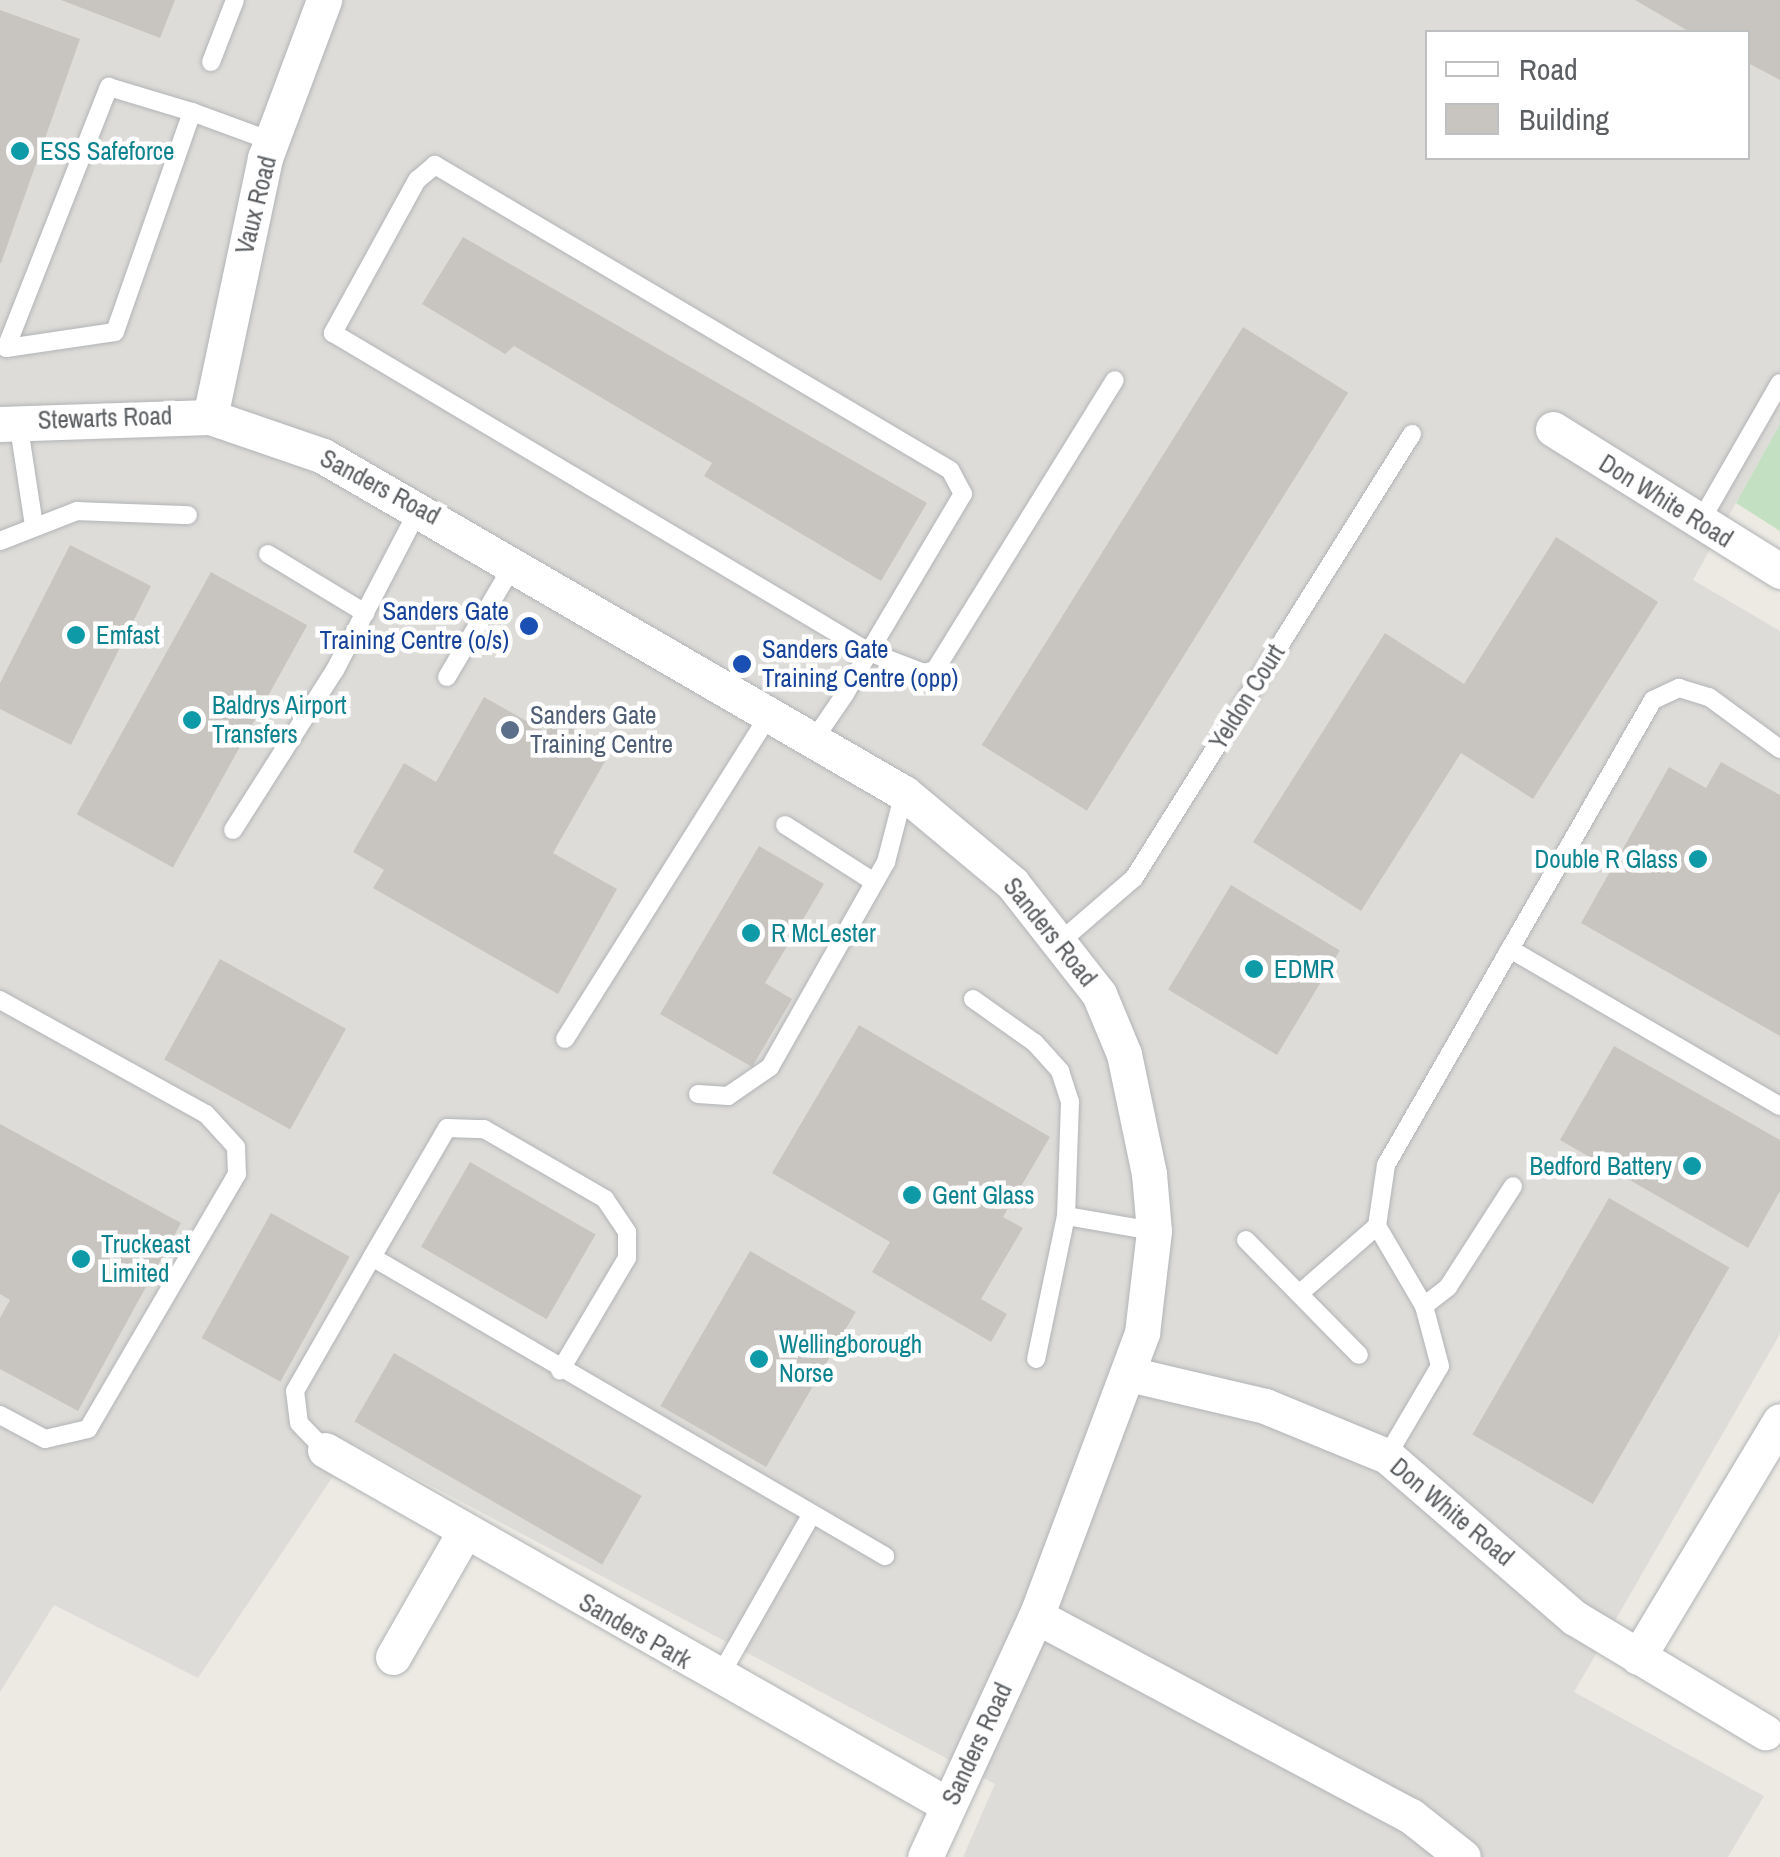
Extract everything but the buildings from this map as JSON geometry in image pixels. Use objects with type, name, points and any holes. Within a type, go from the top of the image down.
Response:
[{"type":"street","name":"Vaux Road","points":[[210,417],[271,142],[324,0]]},
{"type":"street","name":"Stewarts Road","points":[[9,422],[210,417]]},
{"type":"street","name":"Sanders Road","points":[[210,417],[323,456],[420,506],[904,793],[964,836],[1061,941],[1099,994],[1124,1054],[1154,1231],[1130,1374],[1036,1616],[925,1857]]},
{"type":"street","name":"Don White Road","points":[[1552,430],[1780,571]]},
{"type":"street","name":"Don White Road","points":[[1130,1374],[1265,1406],[1387,1456],[1575,1618],[1765,1732]]},
{"type":"street","points":[[1638,1657],[1780,1421]]},
{"type":"street","name":"Sanders Park","points":[[325,1450],[718,1679],[948,1805]]},
{"type":"street","points":[[392,1657],[466,1531]]},
{"type":"street","points":[[1036,1616],[1302,1754],[1463,1857]]},
{"type":"lane","points":[[211,62],[235,0]]},
{"type":"lane","points":[[3,349],[109,86],[271,142]]},
{"type":"lane","points":[[3,349],[115,332],[192,112]]},
{"type":"lane","points":[[816,738],[869,652],[963,494],[950,470],[435,166],[418,180],[332,333],[869,652],[936,670],[1115,380]]},
{"type":"lane","points":[[1700,522],[1780,383]]},
{"type":"lane","points":[[9,422],[34,526]]},
{"type":"lane","name":"Yeldon Court","points":[[1061,941],[1134,878],[1412,434]]},
{"type":"lane","points":[[233,830],[366,613],[420,506]]},
{"type":"lane","points":[[0,541],[77,511],[188,515]]},
{"type":"lane","points":[[268,554],[366,613]]},
{"type":"lane","points":[[447,677],[515,562]]},
{"type":"lane","points":[[1387,1456],[1440,1366],[1424,1306],[1377,1226],[1386,1165],[1653,700],[1679,688],[1709,697],[1780,748]]},
{"type":"lane","points":[[566,1039],[772,712]]},
{"type":"lane","points":[[698,1094],[728,1096],[770,1067],[874,882],[904,793]]},
{"type":"lane","points":[[785,825],[874,882]]},
{"type":"lane","points":[[1510,949],[1780,1106]]},
{"type":"lane","points":[[0,1000],[206,1114],[236,1147],[238,1174],[88,1429],[46,1440],[0,1415]]},
{"type":"lane","points":[[972,1000],[1060,1071],[1070,1102],[1066,1216],[1036,1359]]},
{"type":"lane","points":[[325,1450],[299,1423],[295,1391],[447,1128],[484,1128],[605,1199],[627,1232],[627,1258],[560,1371]]},
{"type":"lane","points":[[1424,1306],[1448,1287],[1513,1186]]},
{"type":"lane","points":[[1066,1216],[1154,1231]]},
{"type":"lane","points":[[1299,1294],[1377,1226]]},
{"type":"lane","points":[[1246,1240],[1359,1354]]},
{"type":"lane","points":[[372,1257],[810,1517],[885,1556]]},
{"type":"lane","points":[[718,1679],[810,1517]]},
{"type":"shaded area","points":[[0,0],[1780,0],[1780,424],[1693,580],[1780,631],[1780,1334],[1574,1692],[1764,1796],[1728,1857],[963,1857],[995,1784],[354,1445],[198,1678],[54,1605],[0,1692]]},
{"type":"green space","points":[[1780,424],[1780,531],[1736,503]]},
{"type":"place","name":"ESS Safeforce","points":[[20,151]]},
{"type":"place","name":"Sanders Gate Training Centre (o/s)","points":[[529,626]]},
{"type":"place","name":"Emfast","points":[[76,635]]},
{"type":"place","name":"Sanders Gate Training Centre (opp)","points":[[742,664]]},
{"type":"place","name":"Baldrys Airport Transfers","points":[[192,720]]},
{"type":"place","name":"Sanders Gate Training Centre","points":[[510,730]]},
{"type":"place","name":"Double R Glass","points":[[1698,859]]},
{"type":"place","name":"R McLester","points":[[751,933]]},
{"type":"place","name":"EDMR","points":[[1254,969]]},
{"type":"place","name":"Bedford Battery","points":[[1692,1166]]},
{"type":"place","name":"Gent Glass","points":[[912,1195]]},
{"type":"place","name":"Truckeast Limited","points":[[81,1259]]},
{"type":"place","name":"Wellingborough Norse","points":[[759,1359]]}]
